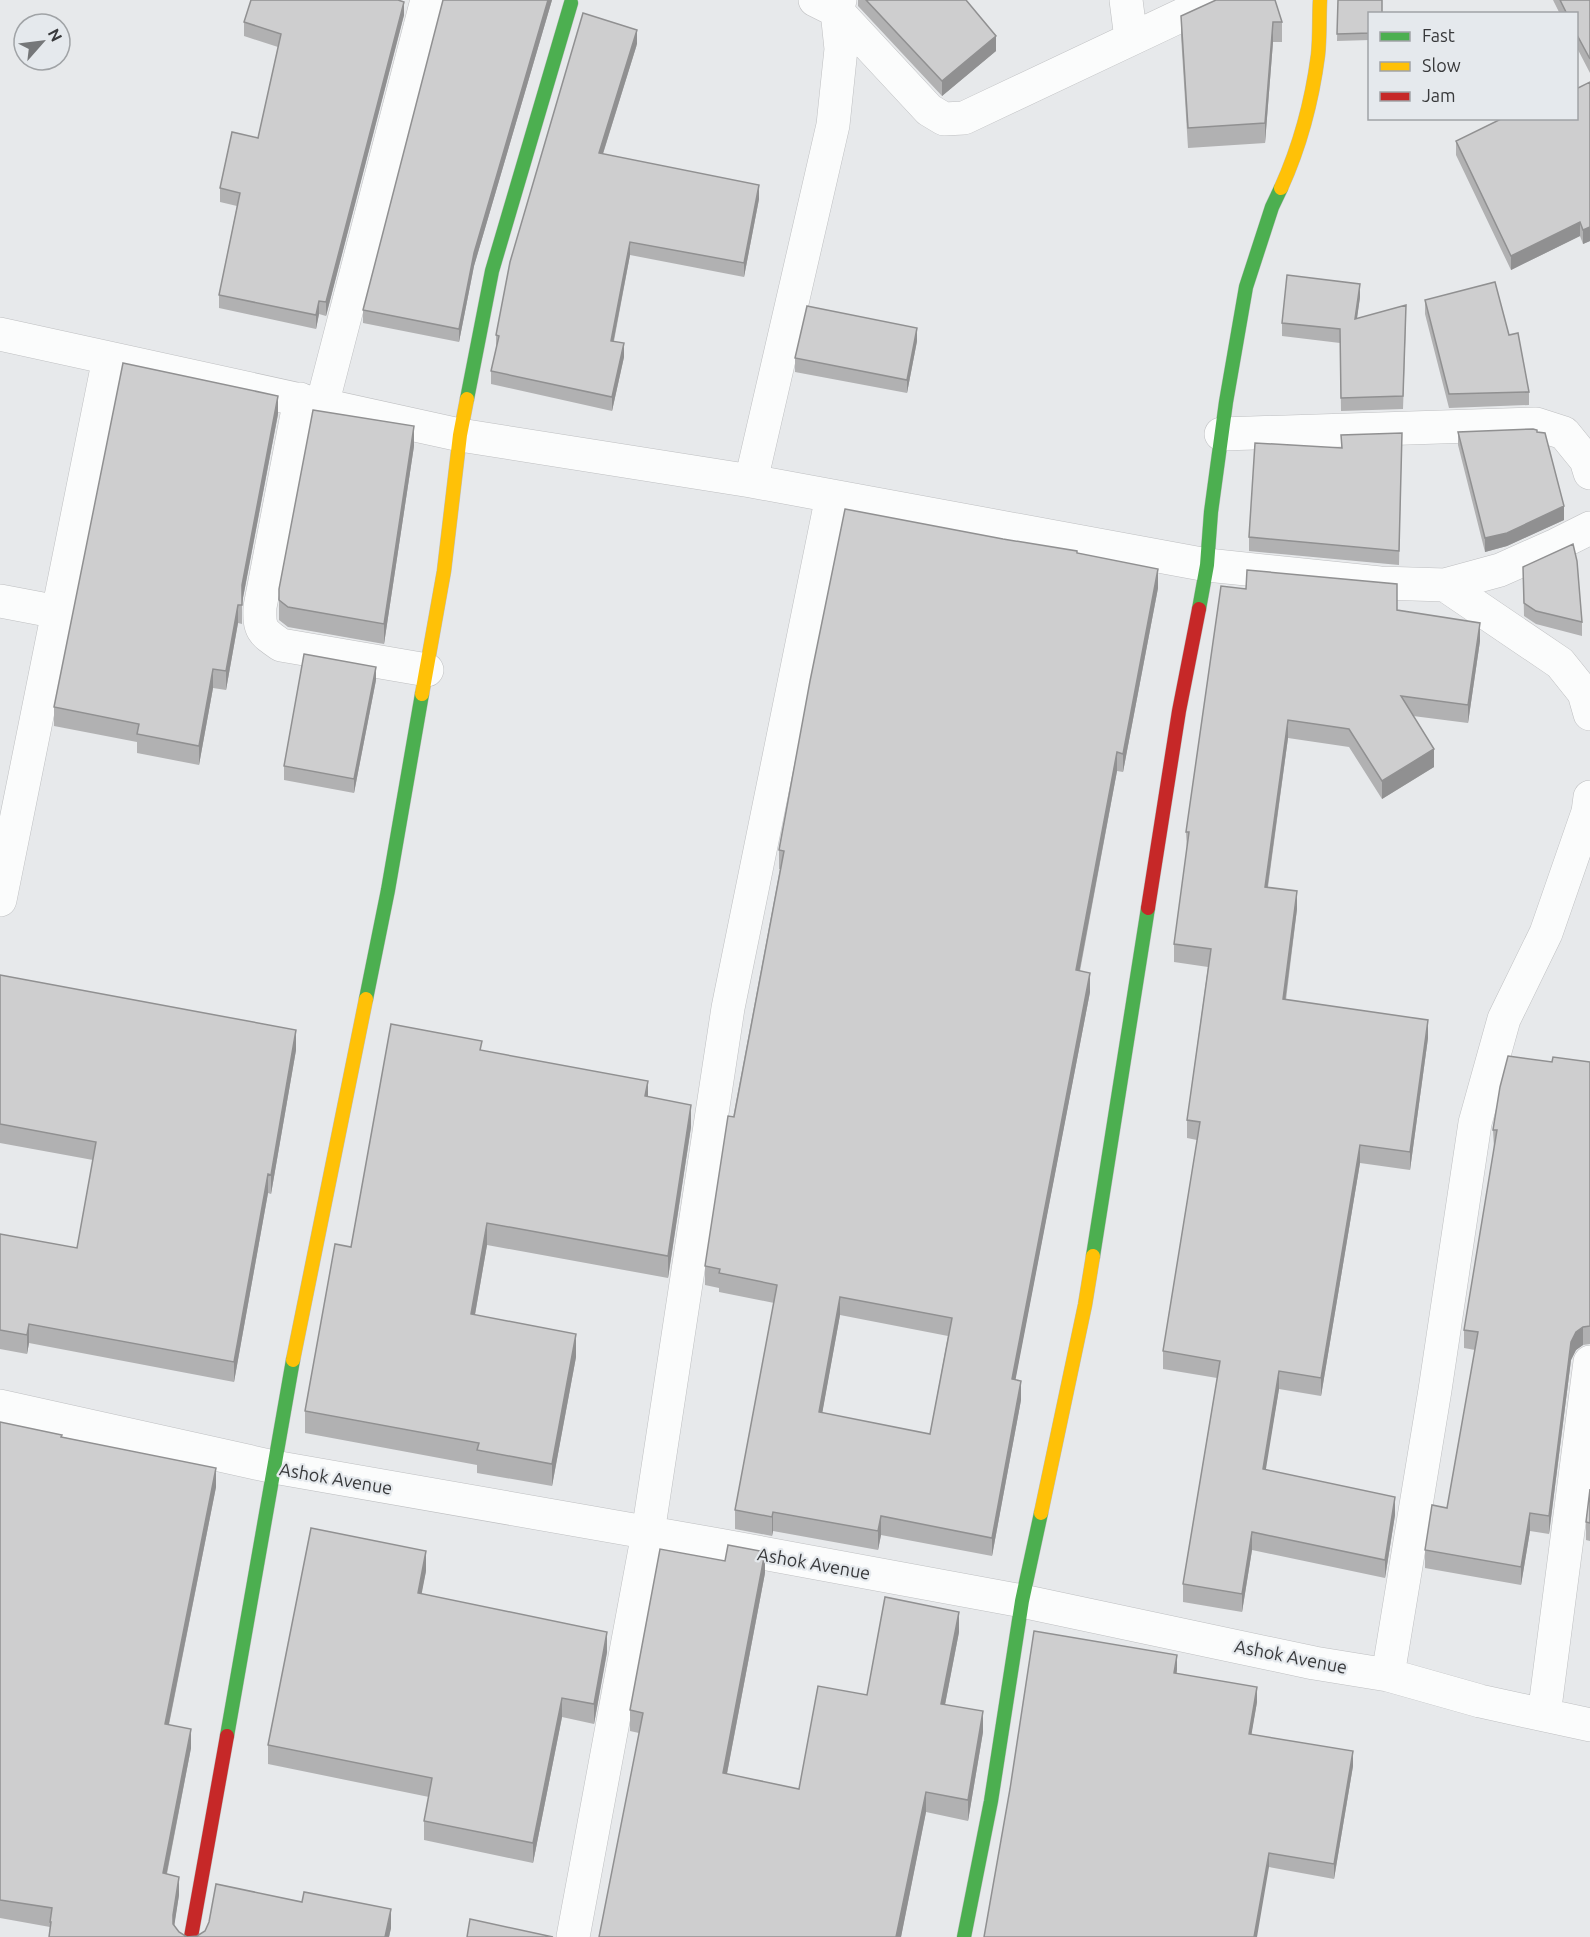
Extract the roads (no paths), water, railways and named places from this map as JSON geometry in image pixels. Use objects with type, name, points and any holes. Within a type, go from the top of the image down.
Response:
[{"type":"street","points":[[427,0],[311,402],[260,607],[259,623],[266,635],[281,645],[427,670]]},
{"type":"street","points":[[1126,0],[1131,39]]},
{"type":"street","points":[[831,4],[929,110],[944,119],[964,118],[1214,0]]},
{"type":"street","points":[[964,1937],[991,1801],[1022,1601],[1087,1293],[1124,1077],[1179,711],[1207,565],[1221,434],[1246,287],[1272,207],[1291,165],[1305,123],[1318,54],[1320,0]]},
{"type":"street","points":[[191,1937],[297,1339],[388,890],[444,571],[460,435],[492,271],[571,3]]},
{"type":"street","points":[[751,481],[833,125],[841,49],[831,4]]},
{"type":"street","points":[[0,334],[460,435],[751,481],[1207,565],[1380,583],[1445,585],[1500,570],[1556,546],[1590,528]]},
{"type":"street","points":[[0,900],[109,358]]},
{"type":"street","points":[[1221,434],[1536,424],[1564,433],[1586,460],[1590,473]]},
{"type":"street","points":[[573,1937],[648,1533],[728,1008],[832,496]]},
{"type":"street","points":[[1445,585],[1560,663],[1584,693],[1590,714]]},
{"type":"street","points":[[0,601],[58,612]]},
{"type":"street","points":[[1388,1675],[1435,1390],[1475,1123],[1504,1019],[1546,933],[1589,807]]},
{"type":"street","points":[[1544,1715],[1590,1362]]},
{"type":"street","name":"Ashok Avenue","points":[[0,1406],[274,1467],[1022,1601],[1314,1663],[1388,1675],[1480,1701],[1590,1725]]}]
